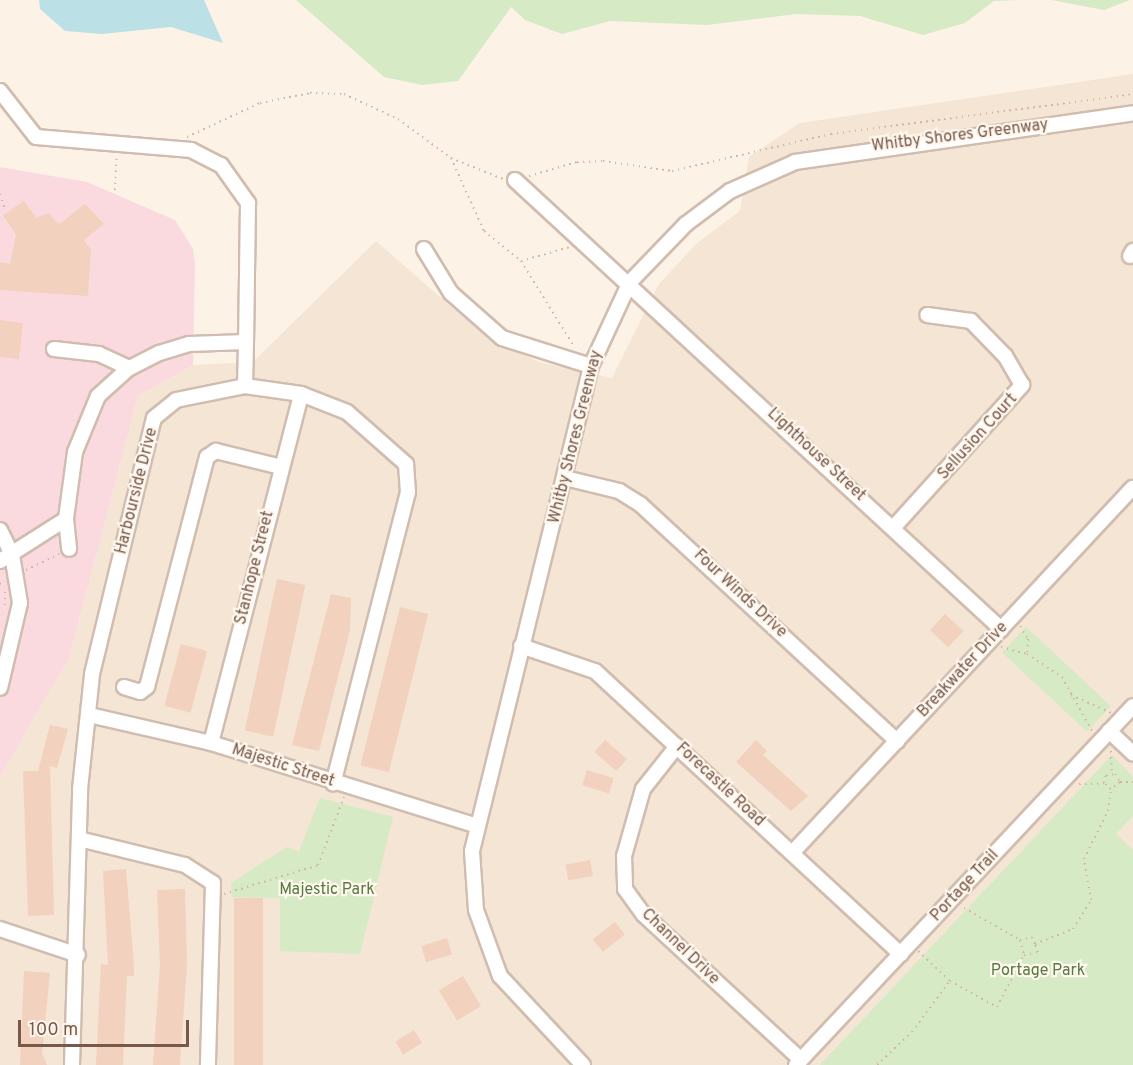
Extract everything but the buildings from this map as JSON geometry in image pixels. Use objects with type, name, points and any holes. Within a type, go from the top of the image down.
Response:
[{"type":"street","points":[[0,91],[36,137],[171,145],[221,165],[248,203],[245,386]]},
{"type":"street","name":"Whitby Shores Greenway","points":[[583,1065],[524,1008],[485,945],[471,884],[475,825],[565,478],[591,366],[630,282],[686,224],[730,191],[795,162],[1133,113]]},
{"type":"street","name":"Lighthouse Street","points":[[515,180],[585,246],[630,282],[1001,629]]},
{"type":"street","points":[[424,249],[451,294],[502,338],[591,366]]},
{"type":"street","name":"Sellusion Court","points":[[893,528],[1022,385],[1005,356],[971,321],[927,315]]},
{"type":"street","points":[[69,549],[66,519],[84,421],[98,396],[129,368],[189,344],[246,342]]},
{"type":"street","points":[[54,349],[99,354],[129,368]]},
{"type":"street","name":"Harbourside Drive","points":[[72,1065],[78,955],[79,839],[92,674],[154,418],[176,400],[245,386],[301,394],[347,412],[406,464],[409,477],[333,784]]},
{"type":"street","name":"Stanhope Street","points":[[211,743],[280,467],[301,394]]},
{"type":"street","points":[[124,687],[140,692],[147,687],[207,457],[216,451],[280,467]]},
{"type":"street","name":"Four Winds Drive","points":[[565,478],[619,491],[640,504],[897,741]]},
{"type":"street","name":"Breakwater Drive","points":[[793,852],[1133,488]]},
{"type":"street","points":[[6,558],[66,519]]},
{"type":"street","points":[[0,530],[20,619],[0,688]]},
{"type":"street","name":"Forecastle Road","points":[[521,646],[595,671],[901,954]]},
{"type":"street","name":"Portage Trail","points":[[798,1063],[1133,706]]},
{"type":"street","name":"Majestic Street","points":[[89,715],[211,743],[333,784],[475,825]]},
{"type":"street","points":[[1109,731],[1133,753]]},
{"type":"street","name":"Channel Drive","points":[[677,746],[643,789],[624,856],[625,889],[643,914],[798,1063]]},
{"type":"street","points":[[79,839],[185,865],[213,883],[208,1065]]},
{"type":"street","points":[[0,928],[78,955]]},
{"type":"path","points":[[171,145],[260,103],[327,93],[369,102],[451,158],[496,178],[515,180],[577,162],[672,171],[831,134],[1133,94]]},
{"type":"path","points":[[116,190],[118,142]]},
{"type":"path","points":[[451,158],[483,231],[521,261],[576,350]]},
{"type":"path","points":[[0,194],[4,210]]},
{"type":"path","points":[[521,261],[556,249],[585,246]]},
{"type":"path","points":[[0,584],[69,549]]},
{"type":"path","points":[[5,613],[10,578]]},
{"type":"path","points":[[1017,624],[1028,639],[1027,654]]},
{"type":"path","points":[[998,644],[1027,654],[1062,676],[1095,735]]},
{"type":"path","points":[[1071,695],[1114,715]]},
{"type":"path","points":[[1111,751],[1112,774],[1120,782]]},
{"type":"path","points":[[1104,783],[1112,774]]},
{"type":"path","points":[[1035,944],[1055,939],[1085,916],[1091,900],[1084,859],[1108,811],[1111,789],[1120,782],[1133,782]]},
{"type":"path","points":[[1079,784],[1104,783],[1111,789]]},
{"type":"path","points":[[213,897],[318,865],[345,795]]},
{"type":"path","points":[[964,908],[1020,940],[1032,937],[1038,952],[1024,956]]},
{"type":"path","points":[[916,948],[950,981],[997,1007],[1024,956],[1020,940]]},
{"type":"path","points":[[877,1065],[912,1032],[950,981]]},
{"type":"shaded area","points":[[1133,74],[1133,1065],[0,1065],[0,777],[69,658],[138,396],[193,365],[253,362],[376,241],[487,338],[539,362],[612,378],[659,284],[697,243],[740,211],[749,157],[800,123]]},
{"type":"shaded area","points":[[0,167],[87,182],[175,220],[193,249],[195,264],[193,365],[138,396],[69,658],[0,777]]},
{"type":"green space","points":[[296,0],[1019,0],[994,1],[965,23],[923,35],[860,16],[796,14],[707,25],[610,21],[562,34],[525,20],[511,7],[458,81],[422,85],[384,77]]},
{"type":"green space","points":[[1051,0],[1130,0],[1104,10]]},
{"type":"green space","points":[[1026,627],[1111,706],[1087,732],[1002,653]]},
{"type":"green space","name":"Portage Park","points":[[1112,755],[1133,777],[1133,816],[1116,834],[1133,850],[1133,1065],[820,1065]]},
{"type":"green space","name":"Majestic Park","points":[[320,798],[393,817],[360,954],[280,951],[280,898],[232,897],[231,883],[287,847],[299,852]]},
{"type":"water","points":[[39,0],[204,0],[223,43],[171,27],[102,34],[65,31],[40,9]]}]
